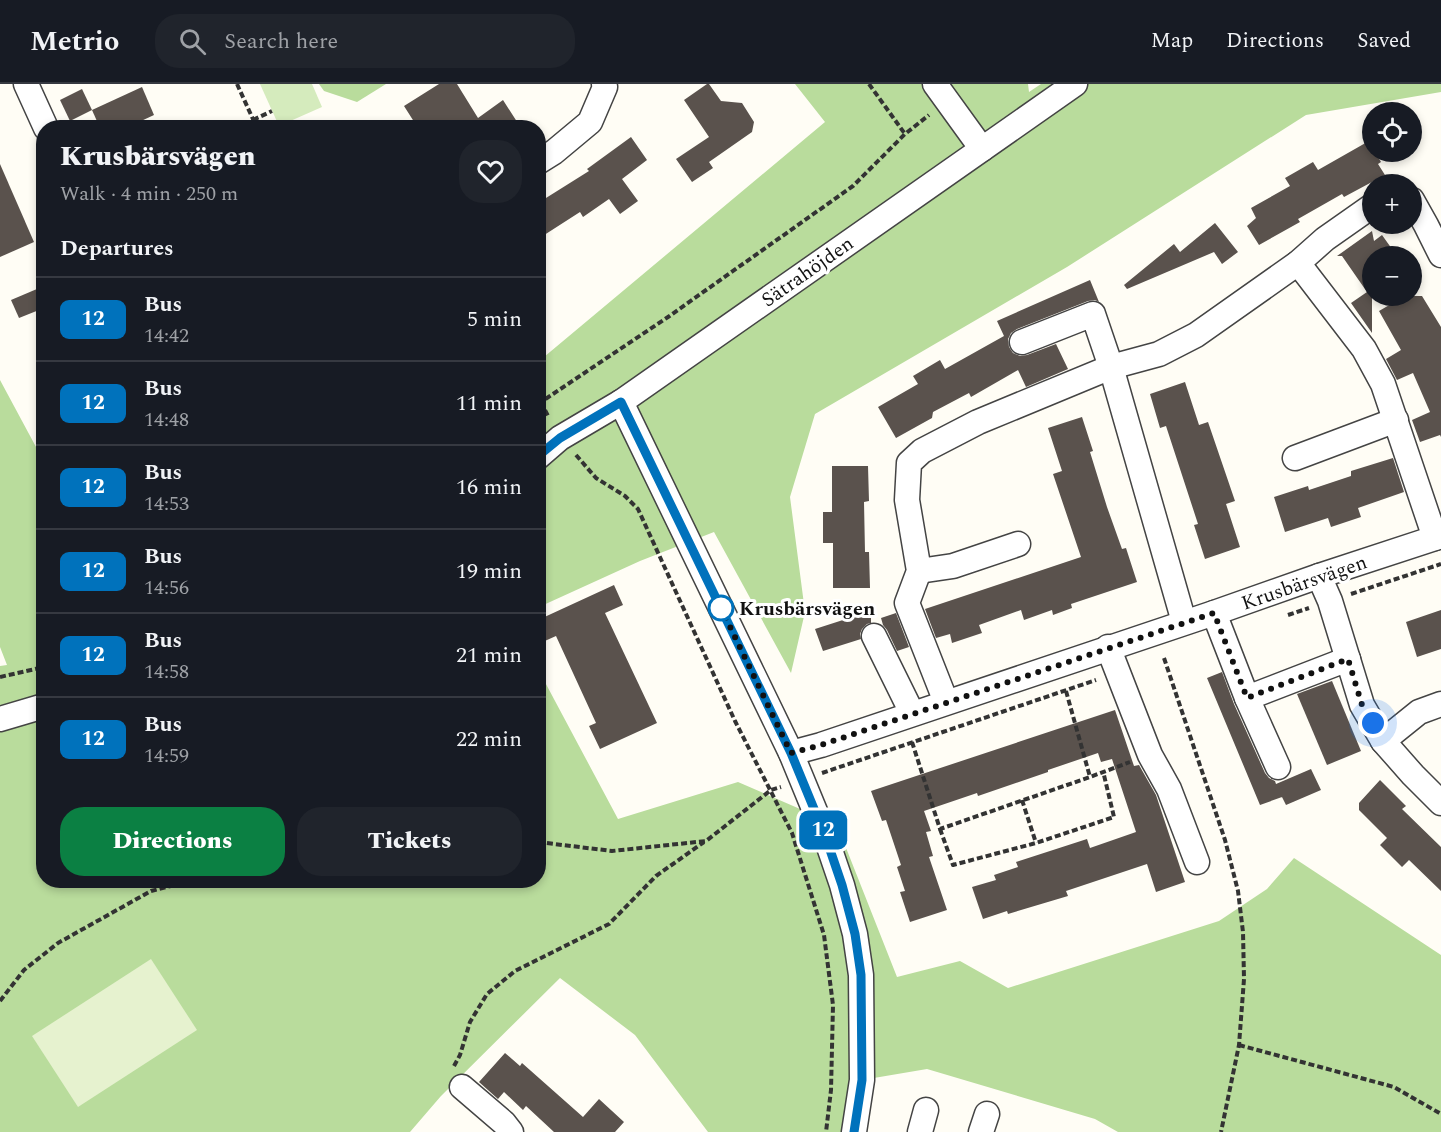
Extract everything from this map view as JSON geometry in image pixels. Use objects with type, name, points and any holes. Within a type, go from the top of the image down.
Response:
[{"type":"street","points":[[26,84],[42,120]]},
{"type":"street","points":[[546,157],[590,122],[605,87],[604,84]]},
{"type":"street","name":"Sätrahöjden","points":[[546,449],[560,438],[621,402],[1075,84]]},
{"type":"street","points":[[941,92],[982,149]]},
{"type":"street","points":[[945,702],[907,603],[919,571],[908,500],[909,463],[922,451],[978,422],[1111,367],[1160,354],[1196,334],[1298,263],[1325,239],[1362,213]]},
{"type":"street","points":[[1422,218],[1441,255]]},
{"type":"street","points":[[1298,263],[1364,349],[1383,384],[1438,537]]},
{"type":"street","points":[[1022,342],[1093,314],[1111,367],[1184,622]]},
{"type":"street","points":[[621,402],[791,753],[826,838],[842,885],[855,934],[861,975],[862,1080],[854,1132]]},
{"type":"street","points":[[1295,458],[1396,420]]},
{"type":"street","name":"Krusbärsvägen","points":[[791,753],[821,745],[1438,537]]},
{"type":"street","points":[[919,571],[953,566],[1018,544]]},
{"type":"street","points":[[1319,576],[1330,601],[1362,705],[1383,741],[1441,802]]},
{"type":"street","points":[[1214,613],[1247,698],[1278,767]]},
{"type":"street","points":[[874,636],[912,713]]},
{"type":"street","points":[[1107,647],[1150,755],[1169,789],[1197,862]]},
{"type":"street","points":[[1247,698],[1348,659]]},
{"type":"street","points":[[1383,741],[1419,712],[1441,704]]},
{"type":"street","points":[[0,719],[36,708]]},
{"type":"street","points":[[462,1087],[504,1123],[511,1132]]},
{"type":"path","points":[[237,84],[253,120],[272,111]]},
{"type":"path","points":[[870,84],[905,134]]},
{"type":"path","points":[[546,399],[668,317],[853,186],[905,134],[941,92]]},
{"type":"path","points":[[546,414],[560,438],[596,478],[625,496],[638,509],[735,721],[792,833],[824,935],[833,1005],[831,1090],[826,1132]]},
{"type":"path","points":[[1164,658],[1225,840],[1238,891],[1243,932],[1244,979],[1239,1045],[1221,1132]]},
{"type":"path","points":[[0,677],[36,669]]},
{"type":"path","points":[[1066,691],[1090,777]]},
{"type":"path","points":[[912,742],[953,865],[1036,843],[1114,817],[1103,771]]},
{"type":"path","points":[[940,829],[1150,755]]},
{"type":"path","points":[[462,1087],[451,1071],[460,1055],[470,1022],[487,994],[515,971],[609,924],[656,876],[706,841],[771,790]]},
{"type":"path","points":[[1022,800],[1036,843]]},
{"type":"path","points":[[546,843],[612,851],[706,841]]},
{"type":"path","points":[[0,1001],[24,970],[58,943],[151,891],[163,888]]},
{"type":"path","points":[[1239,1045],[1394,1087],[1441,1114]]},
{"type":"green space","points":[[260,84],[312,84],[322,107],[293,120],[276,120]]},
{"type":"green space","points":[[319,84],[386,84],[357,102],[324,91]]},
{"type":"green space","points":[[795,84],[1028,84],[1029,92],[1041,84],[1441,84],[1441,92],[1382,102],[1362,102],[1362,105],[1306,115],[1067,267],[815,414],[790,497],[805,612],[791,673],[714,532],[640,561],[546,604],[546,355],[825,122]]},
{"type":"green space","points":[[0,380],[36,447],[36,888],[546,888],[546,684],[618,819],[738,782],[837,825],[897,977],[960,961],[1008,988],[1219,921],[1267,889],[1294,858],[1441,955],[1441,1132],[1118,1132],[1095,1119],[927,1069],[862,1080],[844,1132],[708,1132],[635,1035],[560,978],[441,1096],[410,1132],[0,1132],[0,666],[7,665],[0,647]]},
{"type":"green space","points":[[151,959],[197,1030],[78,1107],[32,1036]]},
{"type":"building","points":[[439,84],[457,84],[478,118],[503,100],[516,120],[413,120],[404,106]]},
{"type":"building","points":[[707,84],[721,101],[742,103],[754,122],[752,132],[709,162],[713,168],[692,182],[676,159],[709,137],[684,100]]},
{"type":"building","points":[[142,87],[154,115],[143,120],[96,120],[92,110]]},
{"type":"building","points":[[82,89],[92,110],[70,120],[60,100]]},
{"type":"building","points":[[631,137],[647,160],[622,179],[638,201],[620,214],[609,199],[583,217],[580,212],[546,234],[546,198],[589,171],[587,169]]},
{"type":"building","points":[[1362,145],[1362,162],[1381,162],[1378,164],[1384,174],[1362,174],[1362,187],[1344,197],[1342,194],[1298,219],[1300,222],[1259,245],[1247,226],[1256,218],[1251,208],[1290,186],[1285,178],[1313,162],[1318,170]]},
{"type":"building","points":[[0,164],[34,242],[0,257]]},
{"type":"building","points":[[1215,223],[1238,252],[1222,264],[1214,252],[1127,289],[1124,285],[1174,244],[1180,252]]},
{"type":"building","points":[[1368,234],[1373,234],[1374,241],[1382,235],[1390,246],[1362,246],[1362,285],[1342,256],[1337,256]]},
{"type":"building","points":[[1090,280],[1099,302],[1088,301],[1017,329],[1008,339],[1013,353],[1020,356],[1056,344],[1068,369],[1026,387],[1018,370],[971,397],[969,393],[933,412],[932,418],[896,438],[878,407],[918,384],[913,376],[940,360],[945,369],[1004,336],[997,321]]},
{"type":"building","points":[[36,289],[36,311],[19,318],[11,300]]},
{"type":"building","points":[[1362,295],[1362,306],[1372,306],[1372,333],[1351,303]]},
{"type":"building","points":[[1422,296],[1441,327],[1441,437],[1440,435],[1420,442],[1412,420],[1430,412],[1413,373],[1397,380],[1386,359],[1401,350],[1379,311],[1388,306],[1422,306]]},
{"type":"building","points":[[1185,382],[1199,425],[1208,422],[1235,501],[1226,504],[1240,547],[1205,559],[1194,525],[1198,524],[1166,426],[1160,428],[1150,394]]},
{"type":"building","points":[[1082,417],[1107,507],[1122,549],[1126,548],[1137,582],[1071,604],[1072,608],[1053,615],[1052,610],[1024,620],[1021,610],[979,625],[982,633],[952,643],[950,634],[936,638],[925,609],[1081,557],[1053,474],[1062,471],[1048,428]]},
{"type":"building","points":[[1393,458],[1404,492],[1358,508],[1361,517],[1331,527],[1328,518],[1285,532],[1274,497],[1308,486],[1309,490],[1351,476],[1351,471]]},
{"type":"building","points":[[832,466],[868,466],[869,501],[864,502],[865,552],[869,552],[870,588],[833,588],[833,543],[823,543],[823,512],[832,512]]},
{"type":"building","points":[[614,585],[623,605],[605,613],[657,723],[600,749],[589,726],[596,723],[556,636],[546,640],[546,616]]},
{"type":"building","points":[[1441,610],[1441,649],[1417,657],[1406,622]]},
{"type":"building","points":[[871,611],[871,623],[862,629],[861,639],[823,651],[815,629]]},
{"type":"building","points":[[896,613],[909,647],[897,651],[881,618]]},
{"type":"building","points":[[1222,672],[1234,704],[1269,778],[1276,784],[1311,769],[1321,790],[1286,805],[1282,797],[1260,805],[1207,678]]},
{"type":"building","points":[[1332,681],[1361,751],[1327,765],[1297,694]]},
{"type":"building","points":[[1115,710],[1134,766],[1139,765],[1156,795],[1185,882],[1156,892],[1147,864],[1066,891],[1068,896],[983,919],[972,887],[996,880],[994,875],[1018,867],[1016,862],[1087,839],[1090,848],[1136,832],[1112,759],[1101,762],[1098,753],[978,796],[977,793],[924,811],[931,831],[926,832],[933,856],[929,857],[947,910],[910,922],[900,892],[905,891],[897,867],[901,865],[886,820],[882,821],[871,791]]},
{"type":"building","points":[[1380,780],[1406,806],[1402,809],[1441,847],[1441,891],[1409,860],[1402,867],[1380,845],[1387,838],[1359,810],[1359,803]]},
{"type":"building","points":[[505,1053],[520,1066],[522,1063],[583,1117],[599,1099],[624,1122],[615,1132],[554,1132],[526,1106],[523,1110],[504,1092],[498,1099],[479,1082]]},
{"type":"bus line","name":"12","points":[[546,449],[560,438],[621,402],[791,753],[826,838],[855,934],[861,975],[862,1080],[854,1132]]},
{"type":"place","name":"Krusbärsvägen","points":[[721,608]]},
{"type":"route","points":[[721,608],[791,753],[821,745],[1214,613],[1247,698],[1348,659],[1362,705],[1373,723]]}]
